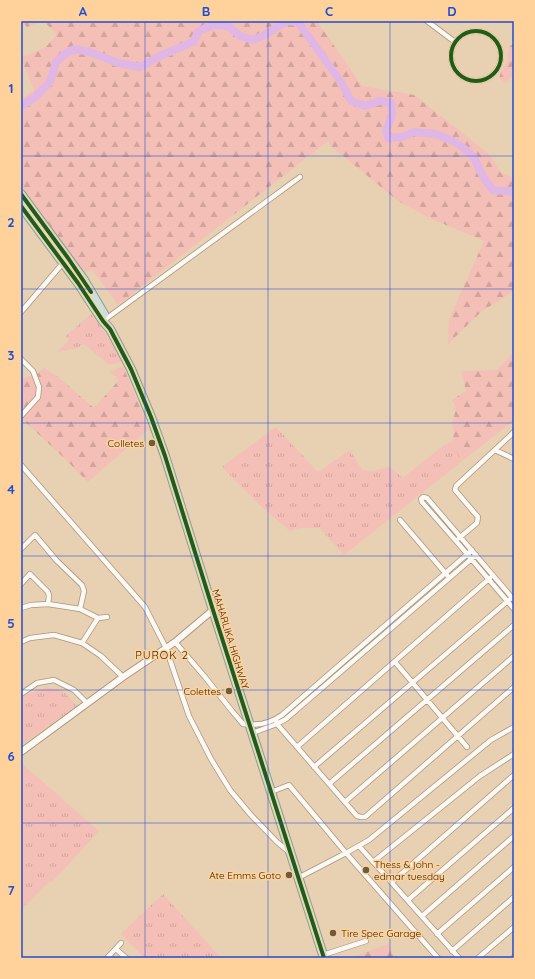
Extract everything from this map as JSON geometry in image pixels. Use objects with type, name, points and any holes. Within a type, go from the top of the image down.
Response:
[{"type":"highway","name":"MAHARLIKA HIGHWAY","points":[[21,194],[84,280],[131,369],[157,433],[166,456],[213,610],[323,956]]},
{"type":"highway","name":"MAHARLIKA HIGHWAY","points":[[21,206],[105,320]]},
{"type":"street","points":[[427,21],[455,42]]},
{"type":"street","points":[[473,31],[484,32],[493,37],[499,46],[502,57],[499,68],[491,76],[483,80],[474,82],[466,79],[458,74],[453,67],[451,54],[455,42],[463,35],[473,31]]},
{"type":"street","points":[[105,320],[300,177]]},
{"type":"street","points":[[21,312],[63,263]]},
{"type":"street","points":[[21,359],[33,371],[39,387],[38,397],[21,416]]},
{"type":"street","points":[[456,541],[477,523],[478,517],[455,490],[456,486],[514,432]]},
{"type":"street","points":[[494,450],[514,459]]},
{"type":"street","points":[[21,465],[145,607],[166,648],[189,716],[211,759],[230,790],[250,814],[290,853]]},
{"type":"street","points":[[314,767],[507,601],[513,598],[427,498],[423,497],[421,499],[422,502],[468,554],[489,580],[507,601],[514,609]]},
{"type":"street","points":[[400,520],[447,576]]},
{"type":"street","points":[[21,549],[35,535],[57,561],[82,585],[84,591],[80,608]]},
{"type":"street","points":[[252,733],[286,719],[447,576],[472,550]]},
{"type":"street","points":[[447,576],[476,555]]},
{"type":"street","points":[[21,584],[30,574],[48,592],[48,604]]},
{"type":"street","points":[[297,747],[493,576]]},
{"type":"street","points":[[21,608],[31,605],[48,604],[80,608],[98,618],[108,617]]},
{"type":"street","points":[[21,752],[123,677],[175,642],[213,610]]},
{"type":"street","points":[[82,644],[98,618]]},
{"type":"street","points":[[329,784],[514,625]]},
{"type":"street","points":[[21,642],[30,638],[54,635],[82,644],[101,656],[123,677]]},
{"type":"street","points":[[175,642],[243,724],[250,725],[277,722]]},
{"type":"street","points":[[345,802],[514,656]]},
{"type":"street","points":[[394,662],[467,747]]},
{"type":"street","points":[[21,694],[37,683],[54,680],[74,690],[87,703]]},
{"type":"street","points":[[277,722],[357,816],[365,817],[514,688]]},
{"type":"street","points":[[298,878],[369,840],[491,740],[514,727]]},
{"type":"street","points":[[374,862],[480,776],[514,754]]},
{"type":"street","points":[[392,882],[514,775]]},
{"type":"street","points":[[271,792],[289,785],[438,958]]},
{"type":"street","points":[[408,900],[514,808]]},
{"type":"street","points":[[422,916],[514,836]]},
{"type":"street","points":[[359,846],[459,958]]},
{"type":"street","points":[[437,934],[514,867]]},
{"type":"street","points":[[452,951],[514,897]]},
{"type":"street","points":[[478,958],[514,927]]},
{"type":"street","points":[[323,956],[366,941]]},
{"type":"street","points":[[107,958],[121,943]]},
{"type":"street","points":[[116,949],[126,958]]},
{"type":"green space","points":[[21,21],[43,21],[27,27]]},
{"type":"green space","points":[[43,21],[317,21],[362,86],[414,95],[489,154],[501,173],[514,178],[514,291],[482,311],[448,344],[449,320],[484,241],[432,219],[398,201],[331,146],[328,141],[118,305],[92,269],[85,273],[21,185],[21,99],[34,90],[21,58],[46,47],[57,34]]},
{"type":"green space","points":[[514,43],[513,74],[506,83],[499,78],[507,63],[509,47]]},
{"type":"green space","points":[[93,314],[122,360],[118,363],[109,365],[84,344],[77,348],[57,352],[69,340],[66,336],[86,318]]},
{"type":"green space","points":[[514,352],[514,420],[461,462],[452,442],[454,433],[452,422],[456,407],[452,400],[466,391],[461,371],[497,370]]},
{"type":"green space","points":[[123,366],[149,429],[88,482],[21,418],[21,390],[23,388],[21,387],[21,378],[36,375],[44,368],[57,376],[94,408],[119,380],[110,372]]},
{"type":"green space","points":[[276,427],[318,472],[350,450],[362,470],[373,471],[390,467],[403,478],[444,445],[452,442],[461,462],[344,555],[320,528],[300,528],[290,531],[262,507],[222,467]]},
{"type":"green space","points":[[47,687],[63,691],[77,706],[21,745],[21,698]]},
{"type":"green space","points":[[21,763],[99,831],[52,882],[50,881],[21,910]]},
{"type":"green space","points":[[163,894],[221,958],[145,958],[121,934]]},
{"type":"green space","points":[[389,944],[394,958],[349,958]]},
{"type":"waterway","points":[[21,106],[34,98],[50,82],[56,62],[66,53],[75,49],[90,52],[118,63],[140,67],[162,55],[193,42],[199,31],[213,25],[228,26],[240,36],[254,40],[287,21],[298,22],[341,82],[351,101],[365,106],[380,101],[391,103],[392,115],[386,131],[388,138],[402,137],[414,132],[436,134],[457,143],[473,156],[485,180],[493,190],[514,192]]},
{"type":"cycle path","points":[[476,31],[486,33],[494,38],[499,46],[501,56],[499,66],[494,74],[486,79],[476,81],[466,79],[458,74],[453,66],[451,56],[453,46],[458,38],[466,33],[476,31]]},
{"type":"cycle path","points":[[21,194],[91,292]]},
{"type":"cycle path","points":[[21,206],[110,329],[131,369],[151,417],[165,456],[324,958]]},
{"type":"place","name":"Colletes","points":[[152,443]]},
{"type":"place","name":"Colettes","points":[[229,691]]},
{"type":"place","name":"Thess & john - edmar tuesday","points":[[366,870]]},
{"type":"place","name":"Ate Emms Goto","points":[[289,875]]},
{"type":"place","name":"Tire Spec Garage","points":[[333,933]]},
{"type":"district","name":"PUROK 2","points":[[162,655]]}]
